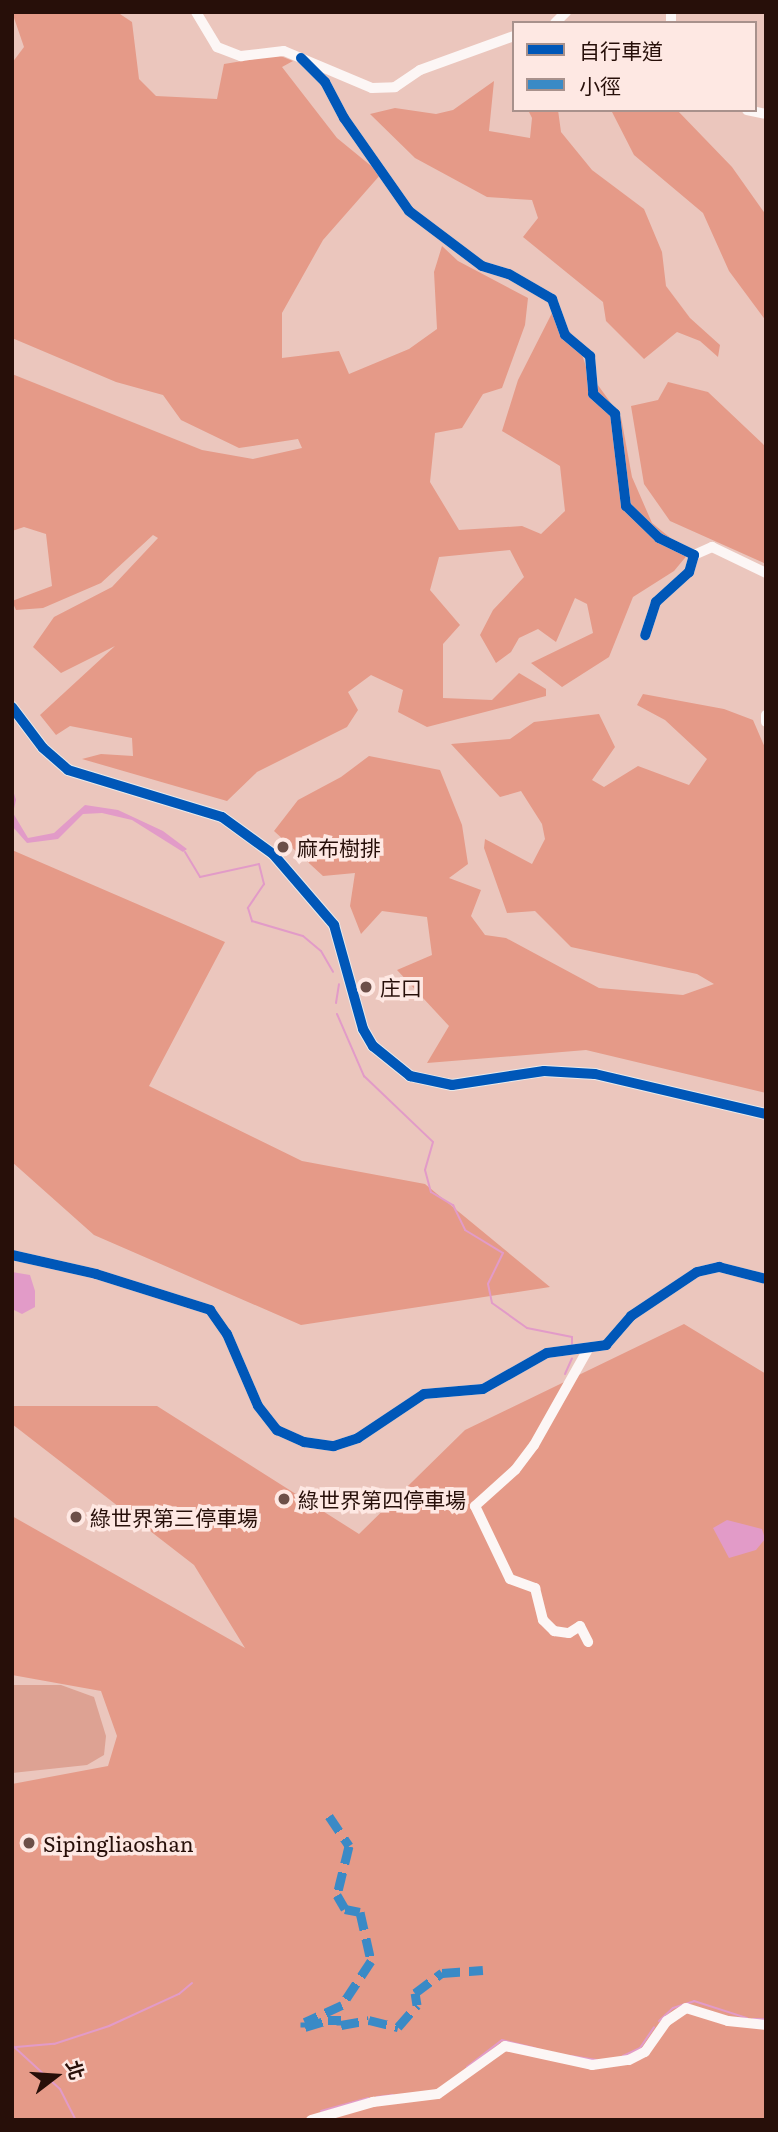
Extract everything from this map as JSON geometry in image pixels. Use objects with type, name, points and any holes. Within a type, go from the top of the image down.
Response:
[{"type":"main road","points":[[12,707],[43,748],[68,770],[222,817],[273,854],[334,925],[363,1029],[373,1046],[410,1076],[452,1085],[544,1071],[595,1073],[766,1115]]},
{"type":"street","points":[[196,12],[217,47],[240,57],[274,50],[301,58],[346,81],[389,89],[420,70],[512,37]]},
{"type":"street","points":[[301,58],[325,82],[344,118],[409,211],[482,266],[509,274],[552,299],[565,335],[590,356],[593,394],[615,414],[626,506],[659,538],[695,555]]},
{"type":"street","points":[[645,635],[656,602],[689,572],[695,555],[712,547],[766,573]]},
{"type":"street","points":[[766,715],[766,722]]},
{"type":"street","points":[[12,1255],[96,1274],[210,1310],[227,1334],[258,1406],[277,1430],[311,1444],[334,1446],[358,1438],[424,1394],[482,1389],[547,1353],[587,1351],[606,1345],[631,1316],[697,1272],[719,1268],[766,1279]]},
{"type":"street","points":[[587,1351],[528,1453],[475,1506],[510,1579],[535,1588],[543,1620],[554,1631],[569,1633],[580,1626],[588,1642]]},
{"type":"street","points":[[311,2120],[373,2102],[438,2094],[505,2046],[592,2065],[629,2060],[645,2052],[667,2021],[686,2008],[728,2021],[766,2025]]},
{"type":"shaded area","points":[[12,12],[117,12],[132,22],[139,79],[156,96],[217,99],[224,64],[278,55],[293,61],[282,67],[337,138],[381,174],[323,240],[282,313],[282,358],[339,351],[349,374],[409,349],[437,329],[434,272],[442,246],[458,261],[528,298],[525,325],[502,388],[483,394],[462,428],[435,433],[430,482],[459,530],[522,526],[541,534],[565,511],[560,466],[502,431],[518,380],[553,311],[578,342],[587,370],[621,417],[632,477],[652,523],[689,553],[674,571],[633,597],[609,657],[562,687],[531,663],[593,633],[587,604],[575,598],[556,642],[538,629],[519,638],[511,652],[496,663],[480,635],[493,610],[524,577],[510,550],[439,557],[430,590],[460,625],[443,644],[443,698],[492,700],[519,673],[546,689],[546,696],[427,727],[398,712],[403,690],[371,675],[348,692],[358,710],[347,727],[257,772],[227,801],[82,759],[101,754],[133,756],[132,738],[70,726],[56,735],[40,715],[115,646],[61,673],[33,647],[54,617],[112,587],[158,538],[153,535],[101,583],[43,608],[16,610],[12,601],[52,586],[46,534],[24,527],[12,531],[12,374],[202,450],[253,459],[302,448],[298,439],[239,448],[181,420],[163,395],[116,382],[12,338],[12,63],[24,47]]},
{"type":"shaded area","points":[[494,81],[489,131],[530,138],[532,118],[529,112],[558,112],[561,132],[592,170],[644,209],[662,252],[666,286],[690,318],[720,345],[718,357],[700,341],[677,332],[644,359],[606,321],[603,302],[523,237],[538,218],[532,200],[487,197],[415,158],[370,114],[395,108],[436,114],[453,110]]},
{"type":"shaded area","points":[[612,112],[679,112],[732,167],[766,215],[766,321],[729,271],[703,213],[634,155]]},
{"type":"shaded area","points":[[668,382],[708,392],[766,447],[766,564],[670,521],[644,484],[631,406],[658,400]]},
{"type":"shaded area","points":[[643,694],[724,709],[753,720],[766,750],[766,1093],[586,1050],[427,1063],[449,1026],[397,970],[432,955],[427,917],[382,911],[361,934],[350,906],[355,873],[323,876],[274,831],[298,800],[341,777],[369,756],[440,770],[462,825],[468,864],[449,878],[481,890],[471,916],[485,935],[506,938],[599,988],[683,995],[714,984],[697,974],[571,947],[535,911],[507,913],[484,848],[485,839],[532,864],[545,839],[542,824],[521,791],[500,797],[451,744],[510,739],[534,722],[599,714],[615,747],[592,780],[604,787],[638,766],[689,785],[707,759],[665,720],[637,705]]},
{"type":"shaded area","points":[[12,787],[16,800],[13,813],[28,838],[54,833],[85,805],[118,810],[163,831],[187,849],[183,852],[132,820],[102,813],[83,814],[58,839],[27,843],[12,826]]},
{"type":"shaded area","points":[[12,850],[225,942],[149,1086],[302,1161],[425,1184],[550,1287],[301,1325],[94,1235],[12,1162]]},
{"type":"shaded area","points":[[12,1272],[30,1275],[35,1291],[35,1307],[22,1314],[12,1309]]},
{"type":"shaded area","points":[[684,1324],[766,1374],[766,2120],[12,2120],[12,1784],[108,1766],[117,1736],[101,1691],[12,1675],[12,1516],[245,1648],[194,1565],[12,1424],[12,1406],[157,1406],[359,1534],[465,1430]]},
{"type":"shaded area","points":[[727,1520],[762,1529],[765,1539],[756,1550],[729,1558],[713,1528]]},
{"type":"shaded area","points":[[12,1685],[61,1685],[94,1697],[106,1736],[104,1755],[87,1765],[12,1773]]},
{"type":"waterway","points":[[185,852],[200,877],[259,864],[264,884],[248,908],[252,921],[303,936],[321,951],[333,972]]},
{"type":"waterway","points":[[336,1003],[339,984]]},
{"type":"waterway","points":[[337,1014],[364,1076],[433,1142],[425,1170],[431,1192],[453,1205],[465,1230],[503,1253],[488,1284],[492,1303],[527,1328],[572,1337],[572,1345]]},
{"type":"waterway","points":[[565,1374],[572,1358]]},
{"type":"waterway","points":[[16,2047],[54,2044],[109,2026],[179,1994],[192,1983]]},
{"type":"waterway","points":[[659,2021],[673,2008],[694,2001],[747,2018]]},
{"type":"waterway","points":[[753,2019],[766,2019]]},
{"type":"waterway","points":[[623,2056],[640,2048],[654,2027]]},
{"type":"waterway","points":[[467,2067],[502,2040],[535,2048]]},
{"type":"waterway","points":[[12,2045],[60,2089],[76,2120]]},
{"type":"waterway","points":[[571,2056],[597,2060]]},
{"type":"waterway","points":[[377,2097],[393,2095]]},
{"type":"waterway","points":[[321,2111],[368,2098]]},
{"type":"marked path","points":[[329,1816],[349,1846],[337,1895],[345,1909],[360,1912],[371,1961],[342,2005],[305,2022],[305,2027],[328,2020],[341,2020],[341,2025],[369,2020],[398,2027],[417,2005],[415,1993],[442,1973],[483,1970]]},
{"type":"cycle path","points":[[301,58],[325,82],[344,118],[409,211],[482,266],[509,274],[552,299],[565,335],[590,356],[593,394],[615,414],[626,506],[659,538],[694,555],[689,572],[656,602],[645,635]]},
{"type":"cycle path","points":[[12,707],[43,748],[68,770],[222,817],[273,854],[334,925],[363,1029],[373,1046],[410,1076],[452,1085],[544,1071],[595,1074],[766,1114]]},
{"type":"cycle path","points":[[12,1255],[96,1274],[210,1310],[227,1334],[258,1406],[277,1430],[304,1442],[334,1446],[358,1438],[424,1394],[483,1389],[547,1353],[606,1345],[631,1316],[697,1272],[719,1267],[766,1279]]},
{"type":"place","name":"麻布樹排","points":[[283,847]]},
{"type":"place","name":"庄口","points":[[366,987]]},
{"type":"place","name":"綠世界第四停車場","points":[[284,1499]]},
{"type":"place","name":"綠世界第三停車場","points":[[76,1517]]},
{"type":"place","name":"Sipingliaoshan","points":[[29,1843]]}]
